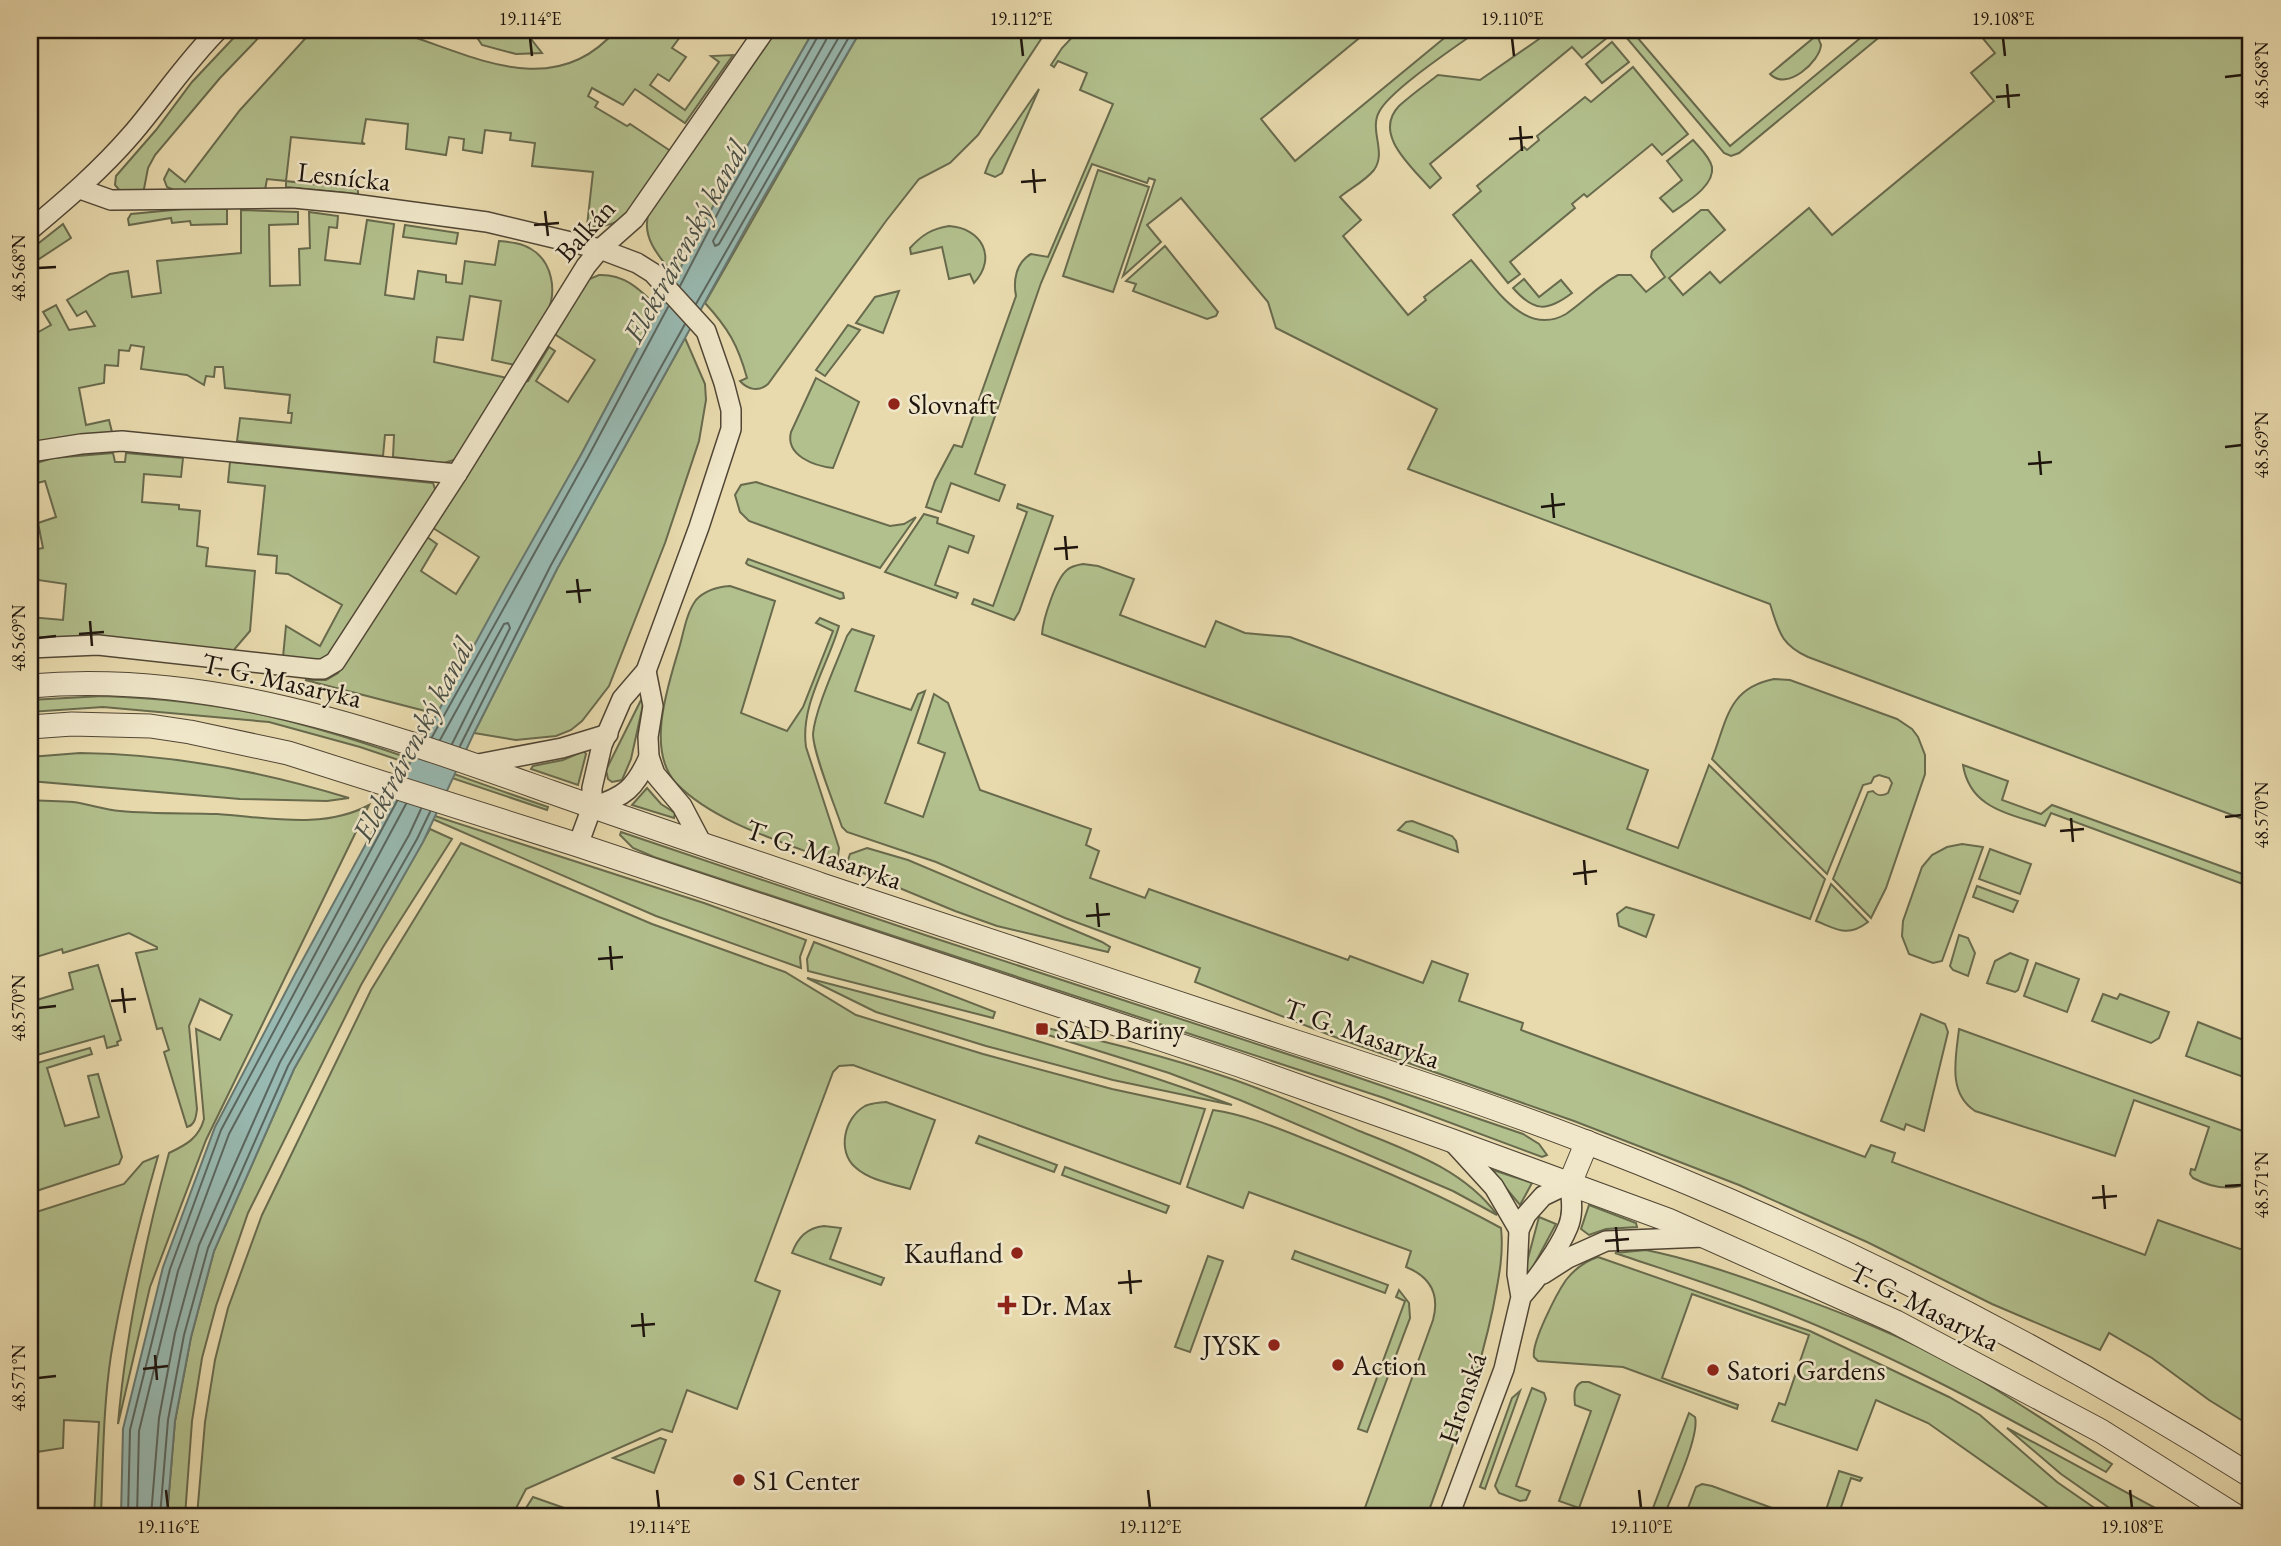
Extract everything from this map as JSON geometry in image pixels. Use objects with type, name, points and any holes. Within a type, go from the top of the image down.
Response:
[{"type":"street","points":[[30,230],[80,189],[132,133],[187,62],[218,30]]},
{"type":"street","name":"Balkán","points":[[30,648],[98,645],[324,669],[335,662],[457,474],[570,290],[600,249],[634,219],[765,30]]},
{"type":"street","name":"Lesnícka","points":[[80,189],[111,200],[240,197],[346,203],[487,222],[600,249],[637,263],[653,273],[706,331],[731,410],[731,429],[699,527],[646,671]]},
{"type":"street","points":[[30,452],[122,441],[457,474]]},
{"type":"street","points":[[578,845],[592,807],[596,766],[608,734],[622,699],[646,671]]},
{"type":"street","points":[[646,671],[653,706],[648,737],[649,757],[655,774],[682,806],[702,844]]},
{"type":"street","name":"T. G. Masaryka","points":[[30,686],[111,682],[201,690],[306,711],[415,745],[702,844],[1374,1067],[1587,1142],[1771,1218],[1933,1294],[2118,1394],[2251,1476]]},
{"type":"street","name":"T. G. Masaryka","points":[[30,727],[110,724],[190,732],[288,753],[578,845],[1239,1065],[1450,1139],[1710,1237],[1848,1299],[1945,1347],[2101,1431],[2236,1516]]},
{"type":"street","points":[[473,765],[562,748],[608,734]]},
{"type":"street","points":[[592,807],[623,795],[633,786],[649,757]]},
{"type":"street","points":[[1450,1139],[1494,1188],[1519,1230]]},
{"type":"street","points":[[1519,1230],[1526,1215],[1543,1196],[1570,1183],[1587,1142]]},
{"type":"street","name":"Hronská","points":[[1521,1297],[1537,1279],[1568,1227],[1572,1206],[1570,1183]]},
{"type":"street","name":"Hronská","points":[[1449,1516],[1504,1369],[1521,1297],[1517,1274],[1519,1230]]},
{"type":"street","name":"Hronská","points":[[1537,1279],[1568,1258],[1606,1241],[1710,1237]]},
{"type":"green space","points":[[367,28],[395,31],[480,60],[508,67],[537,69],[565,65],[591,52],[616,30],[685,30],[672,48],[686,57],[669,81],[658,74],[650,85],[685,110],[719,62],[711,56],[733,55],[685,123],[635,89],[623,105],[592,88],[588,96],[598,102],[595,107],[627,126],[630,124],[672,152],[626,216],[607,225],[587,226],[593,172],[532,166],[535,143],[510,140],[511,133],[485,130],[482,153],[463,150],[464,139],[449,137],[446,155],[406,149],[408,124],[366,119],[362,142],[365,144],[291,137],[286,181],[267,179],[265,190],[176,191],[167,187],[164,179],[169,169],[185,182],[240,110],[313,30]]},
{"type":"green space","points":[[241,30],[266,30],[220,78],[155,155],[148,168],[144,189],[140,192],[121,192],[115,185],[116,176],[156,130],[192,82]]},
{"type":"green space","points":[[472,30],[524,30],[542,53],[516,54],[482,45]]},
{"type":"green space","points":[[776,30],[814,30],[717,199],[676,277],[653,247],[647,231],[649,212]]},
{"type":"green space","points":[[861,30],[1047,30],[978,135],[950,163],[919,179],[768,384],[757,389],[750,388],[740,381],[747,378],[731,338],[705,303]]},
{"type":"green space","points":[[1079,30],[1369,30],[1261,119],[1295,161],[1454,30],[1479,30],[1396,92],[1379,112],[1376,119],[1378,163],[1366,178],[1340,197],[1361,220],[1343,236],[1408,315],[1426,300],[1424,297],[1471,260],[1512,306],[1537,319],[1551,320],[1566,314],[1618,275],[1631,275],[1646,292],[1665,277],[1651,257],[1652,251],[1701,210],[1708,210],[1725,230],[1669,278],[1683,295],[1710,272],[1720,283],[1809,208],[1832,235],[1994,101],[1971,73],[1995,53],[1976,30],[2251,30],[2251,822],[1808,657],[1786,642],[1770,604],[1408,469],[1437,409],[1276,328],[1268,302],[1181,198],[1147,225],[1161,242],[1123,276],[1155,180],[1149,178],[1147,183],[1092,164],[1041,283],[975,474],[1005,485],[999,501],[951,483],[941,512],[926,507],[935,481],[954,445],[962,447],[1016,296],[1015,278],[1019,267],[1031,254],[1048,257],[1113,104],[1080,90],[1087,73],[1058,61],[1054,67],[1051,65]]},
{"type":"green space","points":[[1533,30],[1602,30],[1608,37],[1582,58],[1572,47],[1430,164],[1441,178],[1430,188],[1405,160],[1392,139],[1392,117],[1399,106],[1438,75],[1480,80],[1539,39]]},
{"type":"green space","points":[[1620,30],[1631,30],[1730,146],[1870,30],[1888,30],[1739,153],[1731,156],[1724,153]]},
{"type":"green space","points":[[1817,35],[1821,45],[1809,66],[1785,79],[1777,79],[1770,74]]},
{"type":"green space","points":[[1612,42],[1629,62],[1602,83],[1586,64]]},
{"type":"green space","points":[[1633,67],[1688,134],[1662,155],[1652,144],[1587,197],[1584,194],[1572,204],[1575,208],[1510,262],[1520,274],[1508,283],[1453,215],[1481,191],[1477,186],[1524,147],[1527,150],[1539,140],[1537,136],[1585,97],[1591,102]]},
{"type":"green space","points":[[1039,89],[1002,173],[995,177],[985,173],[990,160]]},
{"type":"green space","points":[[1693,140],[1709,160],[1712,174],[1698,193],[1673,212],[1660,198],[1682,180],[1667,161]]},
{"type":"green space","points":[[1098,170],[1149,187],[1113,292],[1063,276]]},
{"type":"green space","points":[[286,181],[358,189],[358,194],[286,187]]},
{"type":"green space","points":[[194,208],[227,209],[227,224],[191,225],[190,221],[172,223],[171,218],[129,225],[131,214]]},
{"type":"green space","points":[[241,210],[298,212],[298,224],[269,225],[270,286],[300,285],[299,249],[310,248],[309,212],[338,216],[337,228],[329,227],[325,260],[360,264],[367,220],[394,224],[385,295],[414,299],[418,271],[446,275],[446,282],[462,284],[465,261],[495,265],[499,241],[524,245],[538,255],[548,269],[552,296],[547,313],[515,365],[492,360],[501,301],[470,296],[463,340],[437,337],[434,362],[507,378],[457,459],[444,463],[393,457],[394,435],[385,435],[383,456],[237,441],[240,418],[291,423],[292,413],[288,413],[290,395],[225,388],[223,367],[215,367],[214,377],[206,376],[204,385],[187,375],[141,369],[144,347],[131,345],[129,351],[119,350],[118,366],[105,365],[104,383],[79,388],[86,425],[109,420],[112,432],[30,443],[30,330],[33,335],[51,325],[43,312],[56,305],[69,330],[95,326],[86,311],[77,316],[67,300],[110,274],[128,271],[132,297],[161,293],[157,261],[241,253]]},
{"type":"green space","points":[[63,224],[71,238],[30,265],[30,250]]},
{"type":"green space","points":[[405,225],[458,233],[456,244],[403,237]]},
{"type":"green space","points":[[949,226],[970,232],[982,246],[985,263],[974,283],[970,274],[949,279],[942,247],[911,254],[910,248],[923,236]]},
{"type":"green space","points":[[1165,246],[1218,312],[1216,316],[1207,319],[1133,291],[1136,284],[1126,281]]},
{"type":"green space","points":[[599,275],[609,275],[625,281],[659,308],[437,714],[305,680],[326,680],[338,673],[427,537],[437,544],[421,571],[456,594],[479,557],[433,528],[523,382],[528,381],[549,347],[555,351],[536,381],[568,402],[595,360],[556,335],[554,329],[587,280]]},
{"type":"green space","points":[[1524,279],[1539,297],[1561,280],[1572,293],[1555,304],[1541,307],[1534,305],[1513,288]]},
{"type":"green space","points":[[899,291],[883,333],[856,323],[875,297]]},
{"type":"green space","points":[[848,325],[860,330],[825,376],[816,370]]},
{"type":"green space","points":[[685,338],[705,384],[706,400],[699,441],[665,543],[609,686],[582,721],[571,730],[556,736],[516,740],[474,733],[557,569]]},
{"type":"green space","points":[[816,378],[859,402],[833,468],[803,458],[792,447],[790,440],[791,432]]},
{"type":"green space","points":[[113,453],[115,462],[125,462],[126,453],[183,458],[181,477],[144,474],[142,502],[179,505],[179,509],[200,511],[197,546],[208,548],[206,566],[255,571],[250,631],[233,651],[30,638],[30,617],[63,620],[66,584],[31,579],[33,550],[43,548],[38,523],[56,517],[45,481],[30,485],[30,465],[53,458]]},
{"type":"green space","points":[[230,462],[433,483],[436,492],[332,656],[321,661],[283,657],[286,626],[320,646],[342,605],[288,574],[276,573],[277,556],[258,554],[265,486],[228,482]]},
{"type":"green space","points":[[756,482],[890,526],[904,524],[916,517],[880,568],[749,521],[740,512],[735,495],[741,485]]},
{"type":"green space","points":[[1018,504],[1053,516],[1014,620],[972,604],[974,599],[993,606],[1027,512],[1017,508]]},
{"type":"green space","points":[[924,514],[938,518],[937,523],[974,536],[968,553],[949,546],[935,585],[958,593],[956,598],[885,572]]},
{"type":"green space","points":[[748,559],[843,593],[844,598],[840,599],[748,565]]},
{"type":"green space","points":[[1074,566],[1098,566],[1134,579],[1120,615],[1205,647],[1216,621],[1245,633],[1290,637],[1648,770],[1627,829],[1678,848],[1709,765],[1825,879],[1810,919],[1042,634],[1047,610],[1063,575]]},
{"type":"green space","points":[[730,586],[775,601],[741,713],[787,731],[803,707],[833,631],[816,623],[820,618],[839,626],[816,685],[805,731],[806,747],[839,848],[837,863],[730,821],[710,810],[676,783],[667,769],[662,752],[662,716],[688,616],[696,600],[703,594]]},
{"type":"green space","points":[[852,629],[874,636],[855,691],[911,710],[918,694],[925,691],[885,803],[923,817],[945,753],[918,743],[934,694],[948,703],[980,790],[1091,829],[1086,845],[1099,851],[1090,878],[1145,898],[1149,889],[1348,960],[1350,956],[1423,983],[1432,961],[1468,974],[1459,1001],[1523,1023],[1521,1030],[1865,1157],[1871,1145],[1895,1153],[1892,1162],[2145,1255],[2158,1220],[2240,1249],[2251,1248],[2251,1426],[2209,1400],[2152,1358],[2109,1333],[2100,1350],[1992,1304],[1867,1242],[1739,1185],[1574,1121],[1340,1039],[1195,982],[1200,968],[1065,918],[936,862],[847,832],[842,827],[825,780],[813,734],[822,698]]},
{"type":"green space","points":[[1774,679],[1790,680],[1897,719],[1912,729],[1918,737],[1925,755],[1925,774],[1886,888],[1871,918],[1833,879],[1868,792],[1873,791],[1880,795],[1888,793],[1892,783],[1889,778],[1879,775],[1874,777],[1871,783],[1863,785],[1827,874],[1712,759],[1726,719],[1738,698],[1759,683]]},
{"type":"green space","points":[[103,696],[186,702],[268,716],[374,746],[548,807],[547,810],[360,747],[269,722],[103,707],[30,712],[30,700]]},
{"type":"green space","points":[[642,698],[644,700],[631,759],[622,780],[612,782],[608,779],[606,770]]},
{"type":"green space","points":[[584,751],[586,754],[578,785],[531,769],[533,766],[563,760]]},
{"type":"green space","points":[[80,753],[148,757],[216,766],[349,798],[327,801],[240,799],[30,781],[30,757]]},
{"type":"green space","points":[[1963,765],[2008,781],[2002,800],[2041,814],[2052,805],[2251,877],[2251,887],[2051,813],[2045,826],[2005,813],[1983,800],[1974,791],[1967,780]]},
{"type":"green space","points":[[647,788],[661,804],[675,813],[674,818],[632,805]]},
{"type":"green space","points":[[30,800],[73,802],[132,812],[217,814],[295,820],[333,817],[369,805],[206,1140],[150,1287],[118,1424],[138,1287],[169,1153],[191,1140],[204,1119],[196,1029],[220,1040],[232,1015],[200,999],[189,1026],[197,1109],[196,1118],[187,1127],[164,1052],[169,1050],[162,1028],[157,1029],[136,953],[157,947],[129,933],[63,953],[62,949],[30,959]]},
{"type":"green space","points":[[398,804],[704,903],[806,940],[800,957],[801,968],[656,916]]},
{"type":"green space","points":[[1412,821],[1452,836],[1458,852],[1398,830],[1406,822]]},
{"type":"green space","points":[[430,829],[452,839],[361,985],[248,1213],[216,1306],[202,1358],[192,1421],[185,1516],[167,1516],[175,1421],[191,1337],[214,1251],[294,1069]]},
{"type":"green space","points":[[621,832],[1523,1134],[1539,1144],[1547,1155],[1542,1157],[1384,1098],[654,857],[633,848],[620,835]]},
{"type":"green space","points":[[461,843],[652,924],[785,972],[856,1015],[983,1054],[1112,1089],[1205,1109],[1180,1184],[853,1065],[839,1066],[833,1072],[755,1281],[780,1291],[737,1409],[687,1390],[672,1432],[662,1429],[526,1489],[512,1516],[197,1516],[205,1422],[215,1360],[228,1308],[262,1215],[371,990]]},
{"type":"green space","points":[[1962,844],[1983,847],[1942,961],[1933,963],[1909,954],[1902,936],[1903,921],[1922,867],[1932,855],[1947,847]]},
{"type":"green space","points":[[867,848],[908,860],[1102,942],[1110,947],[1108,952],[997,926],[846,866],[850,854]]},
{"type":"green space","points":[[1990,849],[2031,864],[2020,894],[1979,879]]},
{"type":"green space","points":[[1831,884],[1868,922],[1854,930],[1842,931],[1816,921]]},
{"type":"green space","points":[[1977,886],[2018,901],[2013,912],[1973,897]]},
{"type":"green space","points":[[1626,907],[1654,915],[1646,937],[1619,926],[1617,914]]},
{"type":"green space","points":[[1959,935],[1968,938],[1975,953],[1968,976],[1950,966]]},
{"type":"green space","points":[[814,942],[995,1012],[993,1018],[808,971],[807,959]]},
{"type":"green space","points":[[2010,953],[2028,960],[2015,992],[1987,983],[1995,961]]},
{"type":"green space","points":[[2036,963],[2079,979],[2067,1012],[2024,996]]},
{"type":"green space","points":[[98,965],[121,1040],[117,1042],[118,1045],[107,1048],[104,1036],[30,1057],[30,1002],[73,989],[69,973]]},
{"type":"green space","points":[[807,978],[1021,1036],[1232,1105],[1113,1080],[986,1046],[876,1012]]},
{"type":"green space","points":[[2103,994],[2117,999],[2120,994],[2169,1012],[2159,1038],[2151,1043],[2092,1021]]},
{"type":"green space","points":[[1921,1014],[1945,1024],[1948,1032],[1924,1131],[1906,1124],[1904,1130],[1881,1121]]},
{"type":"green space","points":[[2198,1022],[2251,1043],[2249,1079],[2186,1056]]},
{"type":"green space","points":[[1047,1028],[1179,1062],[1291,1101],[1434,1163],[1469,1186],[1497,1215],[1453,1191],[1240,1100],[1169,1073],[1045,1034]]},
{"type":"green space","points":[[1959,1029],[2251,1134],[2251,1182],[2222,1188],[2193,1178],[2191,1169],[2195,1170],[2209,1127],[2134,1100],[2115,1156],[1975,1111],[1960,1095],[1957,1085],[1955,1063]]},
{"type":"green space","points":[[90,1048],[92,1054],[47,1068],[65,1126],[99,1117],[88,1076],[98,1074],[122,1157],[119,1164],[30,1193],[30,1065]]},
{"type":"green space","points":[[886,1102],[935,1120],[910,1189],[867,1175],[855,1167],[846,1152],[845,1135],[852,1118],[865,1106]]},
{"type":"green space","points":[[1213,1110],[1265,1124],[1363,1162],[1433,1193],[1501,1228],[1500,1268],[1487,1335],[1464,1413],[1427,1516],[1362,1516],[1433,1320],[1435,1302],[1432,1288],[1422,1276],[1406,1267],[1411,1251],[1249,1192],[1243,1208],[1187,1187]]},
{"type":"green space","points":[[979,1136],[1057,1165],[1054,1172],[976,1143]]},
{"type":"green space","points":[[158,1156],[115,1330],[106,1395],[101,1516],[94,1516],[99,1422],[64,1420],[63,1448],[30,1453],[30,1214],[124,1184],[143,1162]]},
{"type":"green space","points":[[1065,1167],[1169,1206],[1166,1213],[1062,1175]]},
{"type":"green space","points":[[1490,1169],[1532,1183],[1520,1205]]},
{"type":"green space","points":[[1589,1205],[1636,1223],[1637,1227],[1606,1229],[1589,1235],[1581,1229]]},
{"type":"green space","points":[[1539,1217],[1556,1224],[1527,1278],[1523,1277]]},
{"type":"green space","points":[[824,1226],[841,1228],[830,1259],[884,1278],[881,1285],[792,1253],[804,1234]]},
{"type":"green space","points":[[1646,1250],[1742,1277],[1894,1335],[1982,1381],[2112,1464],[2106,1472],[1939,1382],[1810,1323],[1728,1291],[1615,1253]]},
{"type":"green space","points":[[1295,1251],[1388,1285],[1385,1293],[1292,1259]]},
{"type":"green space","points":[[1208,1256],[1223,1261],[1190,1352],[1175,1347]]},
{"type":"green space","points":[[1598,1257],[1810,1331],[1949,1397],[1980,1415],[2057,1482],[2106,1516],[2060,1516],[1928,1423],[1876,1400],[1857,1450],[1772,1421],[1779,1403],[1785,1405],[1809,1335],[1692,1294],[1662,1378],[1738,1405],[1737,1409],[1623,1367],[1538,1361],[1534,1357],[1536,1341],[1562,1286],[1576,1269]]},
{"type":"green space","points":[[1399,1290],[1409,1303],[1410,1318],[1367,1432],[1358,1429],[1405,1301],[1396,1297]]},
{"type":"green space","points":[[1582,1382],[1589,1382],[1620,1395],[1579,1508],[1559,1501],[1591,1411],[1575,1405],[1574,1395]]},
{"type":"green space","points":[[1532,1388],[1544,1393],[1546,1399],[1516,1486],[1530,1491],[1526,1500],[1520,1501],[1499,1493],[1495,1486]]},
{"type":"green space","points":[[1520,1391],[1485,1489],[1480,1487],[1512,1398]]},
{"type":"green space","points":[[1689,1413],[1695,1417],[1695,1426],[1684,1466],[1664,1516],[1650,1516]]},
{"type":"green space","points":[[2007,1428],[2166,1516],[2121,1516],[2061,1474]]},
{"type":"green space","points":[[660,1438],[666,1440],[654,1473],[613,1458]]},
{"type":"green space","points":[[1839,1471],[1862,1478],[1860,1481],[1851,1478],[1838,1516],[1824,1516]]},
{"type":"green space","points":[[1702,1484],[1794,1516],[1685,1516],[1696,1487]]},
{"type":"green space","points":[[533,1497],[587,1516],[521,1516]]},
{"type":"water","points":[[814,30],[861,30],[751,219],[557,569],[474,733],[423,842],[294,1069],[214,1251],[191,1337],[175,1421],[167,1516],[121,1516],[123,1429],[163,1267],[215,1127],[295,974],[582,453],[717,199]]},
{"type":"railway","points":[[30,41],[44,30]]},
{"type":"place","name":"Slovnaft","points":[[894,404]]},
{"type":"place","name":"SAD Bariny","points":[[1042,1029]]},
{"type":"place","name":"Kaufland","points":[[1017,1253]]},
{"type":"place","name":"Dr. Max","points":[[1007,1305]]},
{"type":"place","name":"JYSK","points":[[1274,1345]]},
{"type":"place","name":"Action","points":[[1338,1365]]},
{"type":"place","name":"Satori Gardens","points":[[1713,1370]]},
{"type":"place","name":"S1 Center","points":[[739,1480]]},
{"type":"water label","name":"Elektrárenský kanál","points":[[685,241]]},
{"type":"water label","name":"Elektrárenský kanál","points":[[413,739]]}]
